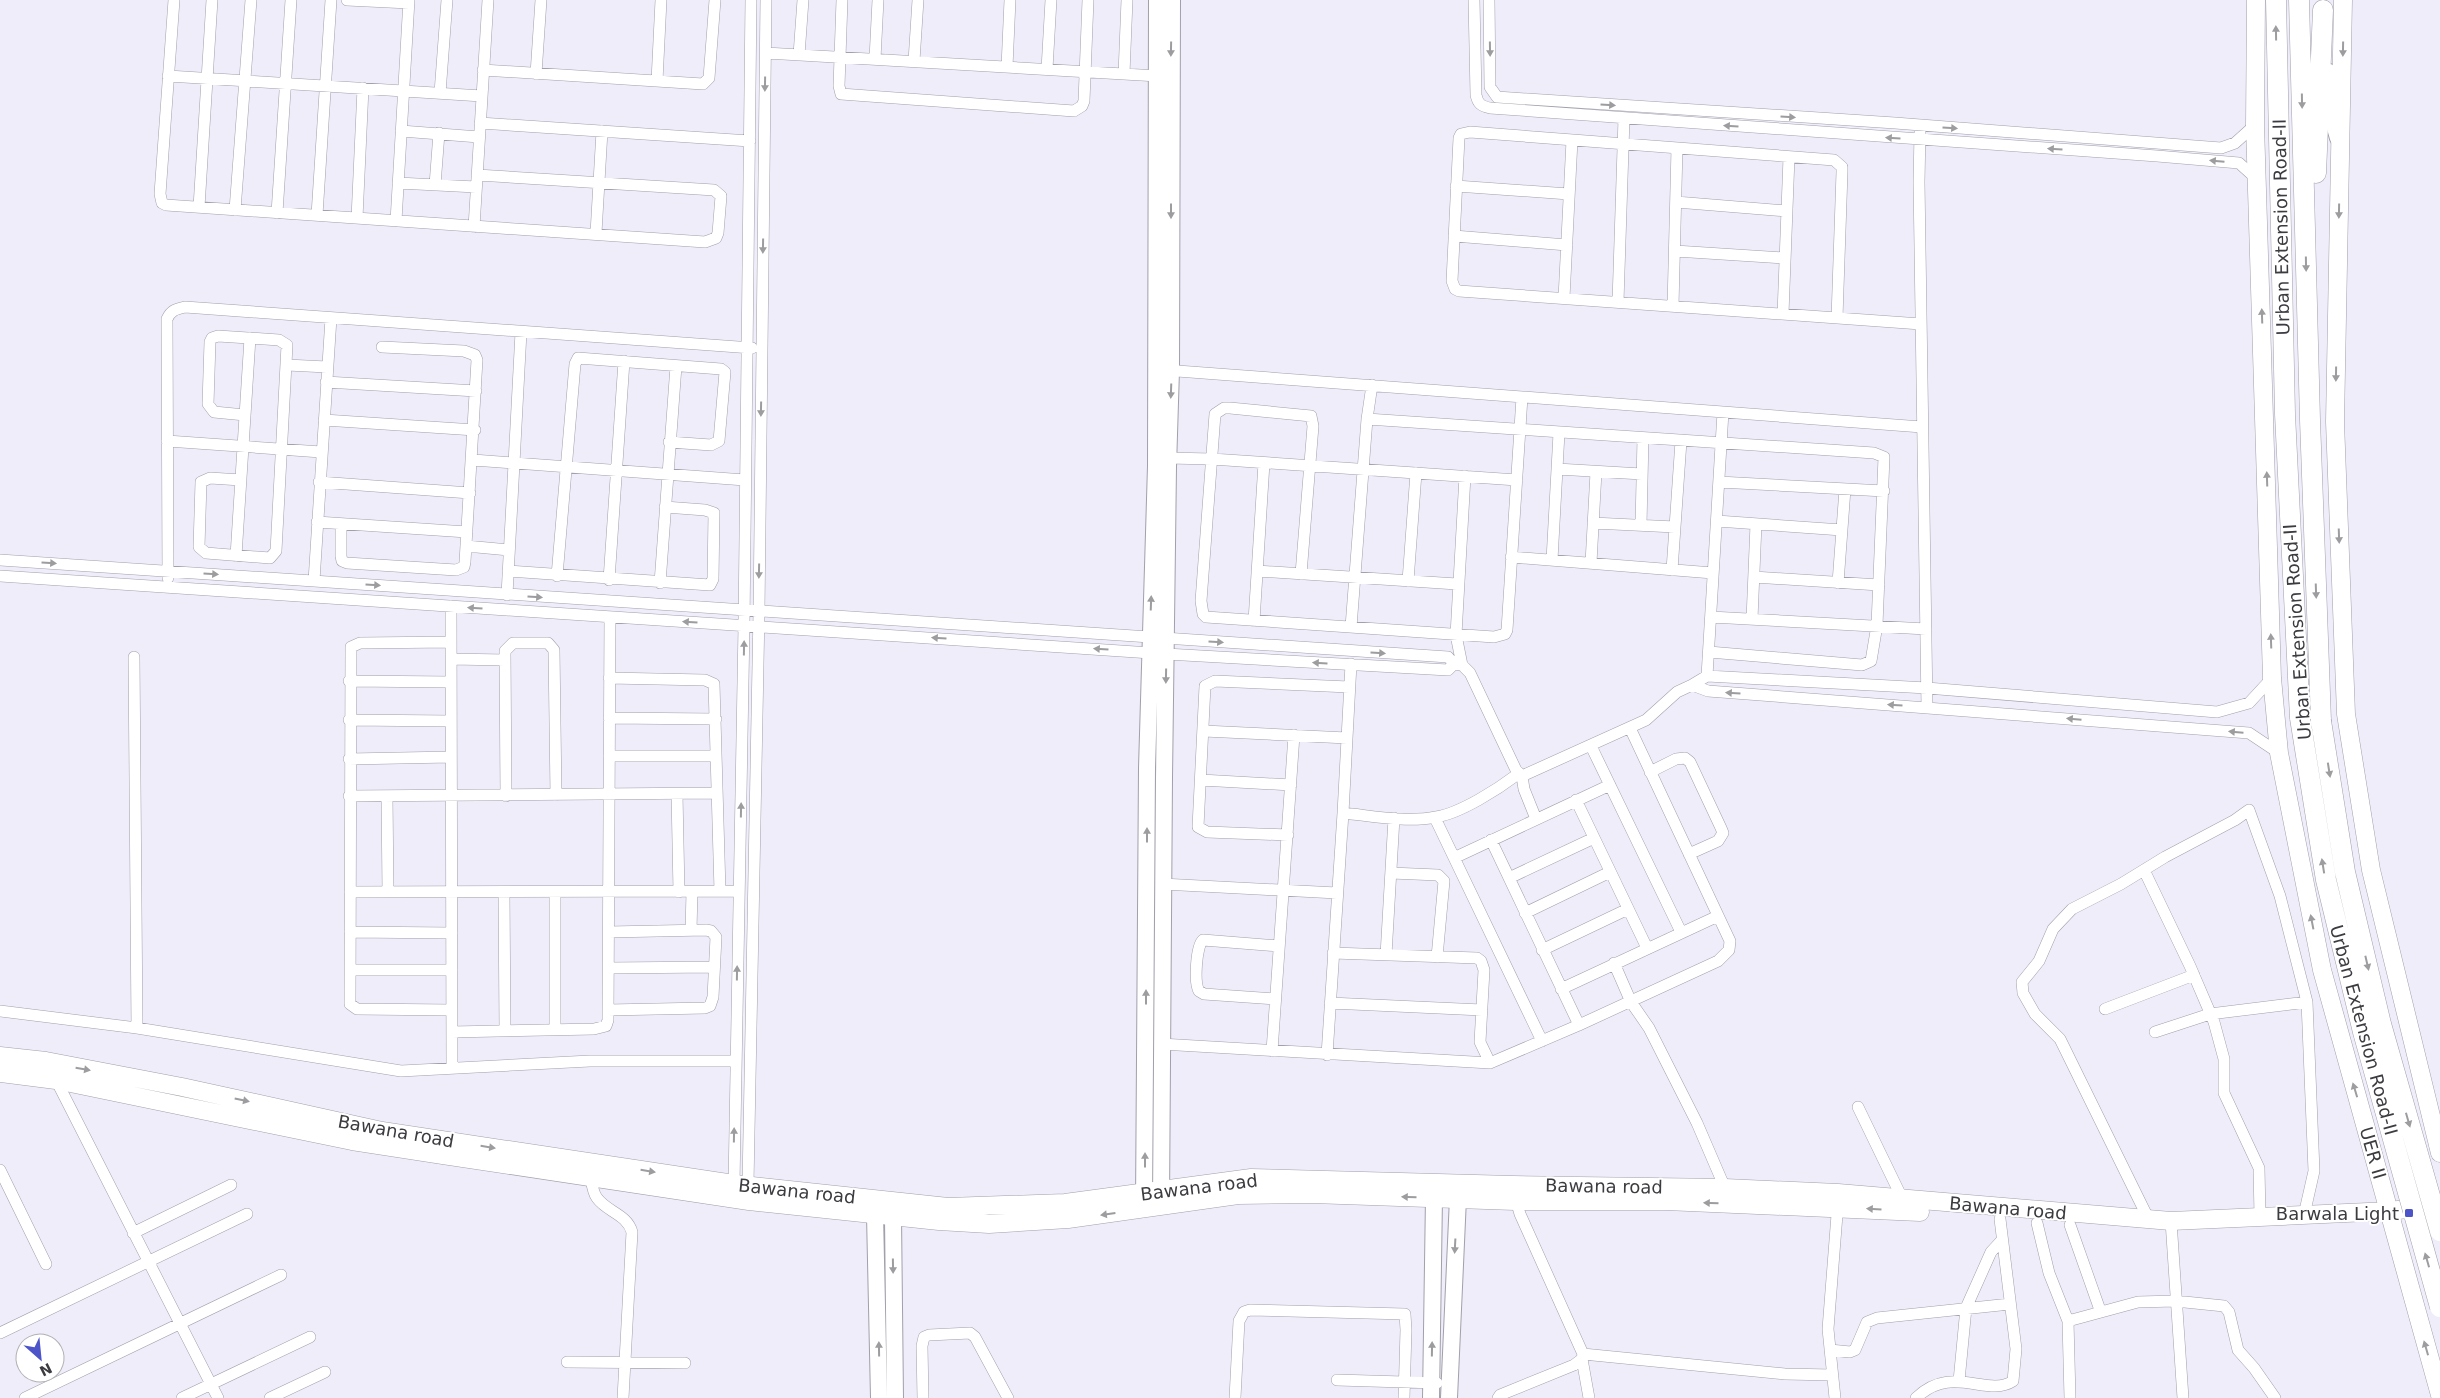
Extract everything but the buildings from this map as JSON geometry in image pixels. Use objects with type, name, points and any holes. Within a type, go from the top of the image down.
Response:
[{"type":"highway","name":"Urban Extension Road-II","points":[[2276,0],[2285,414],[2300,718],[2326,880],[2363,1032],[2440,1307]]},
{"type":"highway","name":"Urban Extension Road-II","points":[[2299,0],[2321,722],[2345,872],[2381,1024],[2440,1231]]},
{"type":"highway","points":[[2305,221],[2315,197],[2323,5]]},
{"type":"main road","name":"UER II","points":[[2256,0],[2255,125],[2259,181],[2272,678],[2279,753],[2322,970],[2440,1395]]},
{"type":"main road","points":[[2343,0],[2335,422],[2346,714],[2370,870],[2440,1153]]},
{"type":"main road","name":"Bawana road","points":[[0,1056],[46,1061],[182,1087],[382,1131],[741,1184],[962,1207],[1246,1195],[1458,1198],[1514,1193],[1725,1188],[2037,1223],[2171,1227],[2392,1217],[2440,1205]]},
{"type":"main road","name":"Bawana road","points":[[0,1073],[56,1080],[352,1141],[591,1178],[749,1201],[893,1217],[989,1224],[1068,1219],[1153,1200],[1237,1178],[1314,1178],[1514,1193],[1666,1201],[1902,1198],[2148,1220],[2171,1227],[2260,1216],[2440,1218]]},
{"type":"street","points":[[174,0],[160,199],[166,205],[474,227],[711,241],[716,238],[718,233],[722,201],[719,192],[714,190],[477,175]]},
{"type":"street","points":[[199,207],[212,0]]},
{"type":"street","points":[[235,210],[251,0]]},
{"type":"street","points":[[277,213],[291,0]]},
{"type":"street","points":[[317,215],[331,0]]},
{"type":"street","points":[[347,0],[409,1],[396,221]]},
{"type":"street","points":[[440,93],[447,0]]},
{"type":"street","points":[[474,227],[488,0]]},
{"type":"street","points":[[536,74],[541,0]]},
{"type":"street","points":[[657,81],[661,0]]},
{"type":"street","points":[[483,70],[698,84],[707,82],[710,78],[715,0]]},
{"type":"street","points":[[741,1184],[736,1060],[744,626],[751,0]]},
{"type":"street","points":[[741,1184],[759,612],[766,0]]},
{"type":"street","points":[[799,54],[802,0]]},
{"type":"street","points":[[842,0],[839,91],[845,95],[1074,112],[1082,106],[1086,71],[1088,0]]},
{"type":"street","points":[[875,59],[878,0]]},
{"type":"street","points":[[914,61],[918,0]]},
{"type":"street","points":[[1007,67],[1010,0]]},
{"type":"street","points":[[1047,69],[1051,0]]},
{"type":"street","points":[[1124,74],[1127,0]]},
{"type":"street","points":[[1153,1200],[1161,1044],[1162,884],[1158,646],[1168,458],[1164,370],[1158,0]]},
{"type":"street","points":[[1153,1200],[1158,646],[1172,0]]},
{"type":"street","points":[[1474,0],[1476,95],[1477,102],[1482,107],[2240,163],[2259,181]]},
{"type":"street","points":[[1489,0],[1490,87],[1497,97],[2221,148],[2235,143],[2255,125]]},
{"type":"street","points":[[2323,5],[2329,43],[2330,110],[2340,146]]},
{"type":"street","points":[[766,53],[1158,76]]},
{"type":"street","points":[[168,76],[482,96]]},
{"type":"street","points":[[357,218],[363,88]]},
{"type":"street","points":[[1618,302],[1624,118]]},
{"type":"street","points":[[480,124],[750,141]]},
{"type":"street","points":[[1920,126],[1922,427],[1927,707]]},
{"type":"street","points":[[401,131],[480,137]]},
{"type":"street","points":[[596,233],[602,132]]},
{"type":"street","points":[[1837,318],[1842,167],[1834,160],[1465,132],[1458,138],[1452,281],[1455,289],[1465,292],[1921,324]]},
{"type":"street","points":[[435,185],[438,134]]},
{"type":"street","points":[[1564,298],[1572,140]]},
{"type":"street","points":[[1673,306],[1677,148]]},
{"type":"street","points":[[1783,314],[1789,157]]},
{"type":"street","points":[[398,183],[476,187]]},
{"type":"street","points":[[1456,186],[1569,194]]},
{"type":"street","points":[[1676,202],[1787,211]]},
{"type":"street","points":[[1454,236],[1567,245]]},
{"type":"street","points":[[1675,251],[1785,258]]},
{"type":"street","points":[[168,587],[167,319],[175,309],[185,307],[762,348]]},
{"type":"street","points":[[314,581],[331,318]]},
{"type":"street","points":[[507,595],[512,463],[521,332]]},
{"type":"street","points":[[241,480],[210,478],[201,482],[198,547],[206,553],[270,558],[276,551],[280,449],[288,350],[285,342],[218,336],[212,338],[210,342],[208,404],[210,409],[214,412],[245,415]]},
{"type":"street","points":[[236,556],[250,338]]},
{"type":"street","points":[[341,524],[340,556],[347,563],[456,570],[464,566],[473,460],[477,360],[470,352],[382,347]]},
{"type":"street","points":[[558,576],[575,364],[578,358],[721,369],[724,372],[721,436],[719,441],[711,445],[669,442]]},
{"type":"street","points":[[609,580],[624,361]]},
{"type":"street","points":[[287,365],[327,367]]},
{"type":"street","points":[[660,583],[666,474],[676,366]]},
{"type":"street","points":[[1164,370],[1922,427]]},
{"type":"street","points":[[326,382],[476,391]]},
{"type":"street","points":[[1352,627],[1367,419],[1372,385]]},
{"type":"street","points":[[1301,574],[1313,426],[1310,416],[1230,408],[1224,408],[1215,414],[1201,607],[1206,618],[1494,637],[1504,634],[1507,630],[1522,397]]},
{"type":"street","points":[[1707,676],[1723,412]]},
{"type":"street","points":[[1367,419],[1881,454],[1885,462],[1877,625],[1874,655],[1868,664],[1709,652]]},
{"type":"street","points":[[324,420],[474,430]]},
{"type":"street","points":[[1552,560],[1559,433]]},
{"type":"street","points":[[1641,525],[1642,438]]},
{"type":"street","points":[[168,441],[321,452]]},
{"type":"street","points":[[1672,570],[1681,441]]},
{"type":"street","points":[[1168,458],[1212,459],[1517,480]]},
{"type":"street","points":[[473,460],[745,480]]},
{"type":"street","points":[[1254,622],[1264,463]]},
{"type":"street","points":[[1557,469],[1642,474]]},
{"type":"street","points":[[1591,563],[1596,472]]},
{"type":"street","points":[[1408,581],[1416,473]]},
{"type":"street","points":[[1458,665],[1456,635],[1457,584],[1465,476]]},
{"type":"street","points":[[319,482],[470,493]]},
{"type":"street","points":[[1719,482],[1884,491]]},
{"type":"street","points":[[1838,583],[1845,488]]},
{"type":"street","points":[[508,571],[710,586],[713,579],[714,513],[705,510],[665,507]]},
{"type":"street","points":[[1717,521],[1842,530]]},
{"type":"street","points":[[317,522],[467,532]]},
{"type":"street","points":[[1593,523],[1675,527]]},
{"type":"street","points":[[1752,619],[1756,524]]},
{"type":"street","points":[[466,546],[509,550]]},
{"type":"street","points":[[1511,557],[1714,573]]},
{"type":"street","points":[[0,560],[759,612],[1351,664],[1448,670],[1458,665]]},
{"type":"street","points":[[1257,571],[1457,584]]},
{"type":"street","points":[[0,576],[758,627],[1158,646],[1448,657],[1470,673],[1520,775],[1536,819]]},
{"type":"street","points":[[1754,577],[1879,585]]},
{"type":"street","points":[[451,606],[452,1068]]},
{"type":"street","points":[[452,1032],[601,1029],[608,1020],[610,617]]},
{"type":"street","points":[[1711,617],[1926,629]]},
{"type":"street","points":[[451,642],[354,644],[349,652],[349,796],[350,1004],[357,1009],[452,1010]]},
{"type":"street","points":[[506,796],[505,651],[512,643],[548,643],[552,646],[555,659],[556,795]]},
{"type":"street","points":[[134,657],[137,1028]]},
{"type":"street","points":[[451,659],[505,660]]},
{"type":"street","points":[[1326,1055],[1338,893],[1351,664]]},
{"type":"street","points":[[1343,813],[1394,818],[1435,818],[1491,793],[1520,775],[1630,728],[1654,715],[1677,692],[1707,676],[1927,688],[2218,712],[2249,703],[2272,678]]},
{"type":"street","points":[[609,678],[711,681],[716,690],[716,793],[720,891]]},
{"type":"street","points":[[349,680],[451,682]]},
{"type":"street","points":[[1288,835],[1201,830],[1198,822],[1205,686],[1215,681],[1349,687]]},
{"type":"street","points":[[1692,685],[1708,692],[1927,707],[2249,733],[2279,753]]},
{"type":"street","points":[[609,718],[716,719]]},
{"type":"street","points":[[349,720],[451,721]]},
{"type":"street","points":[[1161,1044],[1272,1052],[1490,1063],[1631,1002],[1723,958],[1731,947],[1630,728]]},
{"type":"street","points":[[1204,731],[1347,738]]},
{"type":"street","points":[[1272,1052],[1294,735]]},
{"type":"street","points":[[1591,746],[1681,932]]},
{"type":"street","points":[[609,756],[716,756]]},
{"type":"street","points":[[349,758],[451,757]]},
{"type":"street","points":[[1650,772],[1676,759],[1685,758],[1690,762],[1718,820],[1723,833],[1722,838],[1689,854]]},
{"type":"street","points":[[1201,780],[1291,785]]},
{"type":"street","points":[[1456,857],[1610,785]]},
{"type":"street","points":[[349,796],[716,793]]},
{"type":"street","points":[[677,794],[679,892]]},
{"type":"street","points":[[387,796],[388,892]]},
{"type":"street","points":[[1576,800],[1647,948]]},
{"type":"street","points":[[2148,1220],[2060,1039],[2038,1019],[2021,987],[2024,977],[2039,960],[2053,930],[2067,914],[2080,904],[2121,884],[2235,820],[2248,810],[2280,896],[2307,1002],[2314,1170],[2304,1215]]},
{"type":"street","points":[[1386,955],[1394,818]]},
{"type":"street","points":[[1435,818],[1456,857],[1542,1041]]},
{"type":"street","points":[[1509,878],[1594,838]]},
{"type":"street","points":[[1491,840],[1579,1025]]},
{"type":"street","points":[[2144,870],[2194,975],[2210,1014],[2223,1053],[2224,1093],[2259,1168],[2260,1216]]},
{"type":"street","points":[[1525,914],[1610,872]]},
{"type":"street","points":[[1391,873],[1438,875],[1444,881],[1437,957]]},
{"type":"street","points":[[1162,884],[1284,892],[1338,893]]},
{"type":"street","points":[[350,892],[739,891]]},
{"type":"street","points":[[504,892],[505,1030]]},
{"type":"street","points":[[555,892],[556,1030]]},
{"type":"street","points":[[692,892],[692,930]]},
{"type":"street","points":[[1542,950],[1628,909]]},
{"type":"street","points":[[1561,989],[1718,916]]},
{"type":"street","points":[[608,1010],[705,1008],[712,1003],[714,968],[714,934],[706,930],[609,932]]},
{"type":"street","points":[[350,932],[452,933]]},
{"type":"street","points":[[1275,999],[1204,994],[1199,991],[1196,982],[1199,947],[1203,940],[1279,946]]},
{"type":"street","points":[[1333,953],[1477,958],[1481,960],[1484,970],[1480,1042],[1490,1063]]},
{"type":"street","points":[[1614,963],[1631,1002],[1649,1028],[1692,1112],[1725,1188]]},
{"type":"street","points":[[609,968],[714,968]]},
{"type":"street","points":[[350,970],[452,970]]},
{"type":"street","points":[[2105,1008],[2194,975]]},
{"type":"street","points":[[2154,1032],[2210,1014],[2307,1002]]},
{"type":"street","points":[[1330,1003],[1482,1010]]},
{"type":"street","points":[[0,1011],[137,1028],[401,1072],[590,1061],[736,1060]]},
{"type":"street","points":[[46,1061],[218,1398]]},
{"type":"street","points":[[1858,1107],[1902,1198]]},
{"type":"street","points":[[0,1170],[46,1264]]},
{"type":"street","points":[[591,1178],[595,1196],[625,1220],[632,1232],[623,1398]]},
{"type":"street","points":[[133,1232],[231,1185]]},
{"type":"street","points":[[1514,1193],[1582,1357],[1589,1398]]},
{"type":"street","points":[[1431,1390],[1434,1197]]},
{"type":"street","points":[[1337,1380],[1404,1382],[1431,1390],[1449,1390],[1458,1198]]},
{"type":"street","points":[[1835,1398],[1828,1329],[1838,1200]]},
{"type":"street","points":[[0,1333],[247,1214]]},
{"type":"street","points":[[875,1215],[879,1398]]},
{"type":"street","points":[[893,1217],[895,1398]]},
{"type":"street","points":[[1916,1398],[1930,1386],[1959,1381],[2001,1386],[2013,1382],[2016,1349],[2000,1219]]},
{"type":"street","points":[[2037,1223],[2049,1273],[2068,1321],[2070,1398]]},
{"type":"street","points":[[2070,1225],[2100,1310]]},
{"type":"street","points":[[2171,1227],[2183,1398]]},
{"type":"street","points":[[1959,1381],[1966,1308],[1992,1252],[2002,1240]]},
{"type":"street","points":[[25,1398],[281,1275]]},
{"type":"street","points":[[2068,1321],[2100,1310],[2138,1302],[2175,1301],[2224,1306],[2228,1308],[2238,1350],[2254,1368],[2275,1398]]},
{"type":"street","points":[[1830,1350],[1850,1352],[1855,1350],[1865,1326],[1871,1319],[2010,1304]]},
{"type":"street","points":[[1236,1398],[1239,1321],[1244,1312],[1250,1310],[1402,1312],[1406,1318],[1404,1398]]},
{"type":"street","points":[[923,1398],[922,1341],[929,1335],[964,1332],[975,1337],[1008,1398]]},
{"type":"street","points":[[182,1398],[310,1337]]},
{"type":"street","points":[[1498,1398],[1500,1395],[1574,1365],[1582,1357],[1785,1374],[1832,1375]]},
{"type":"street","points":[[567,1362],[685,1364]]},
{"type":"street","points":[[270,1398],[325,1372]]},
{"type":"place","name":"Barwala Light","points":[[2409,1213]]}]
